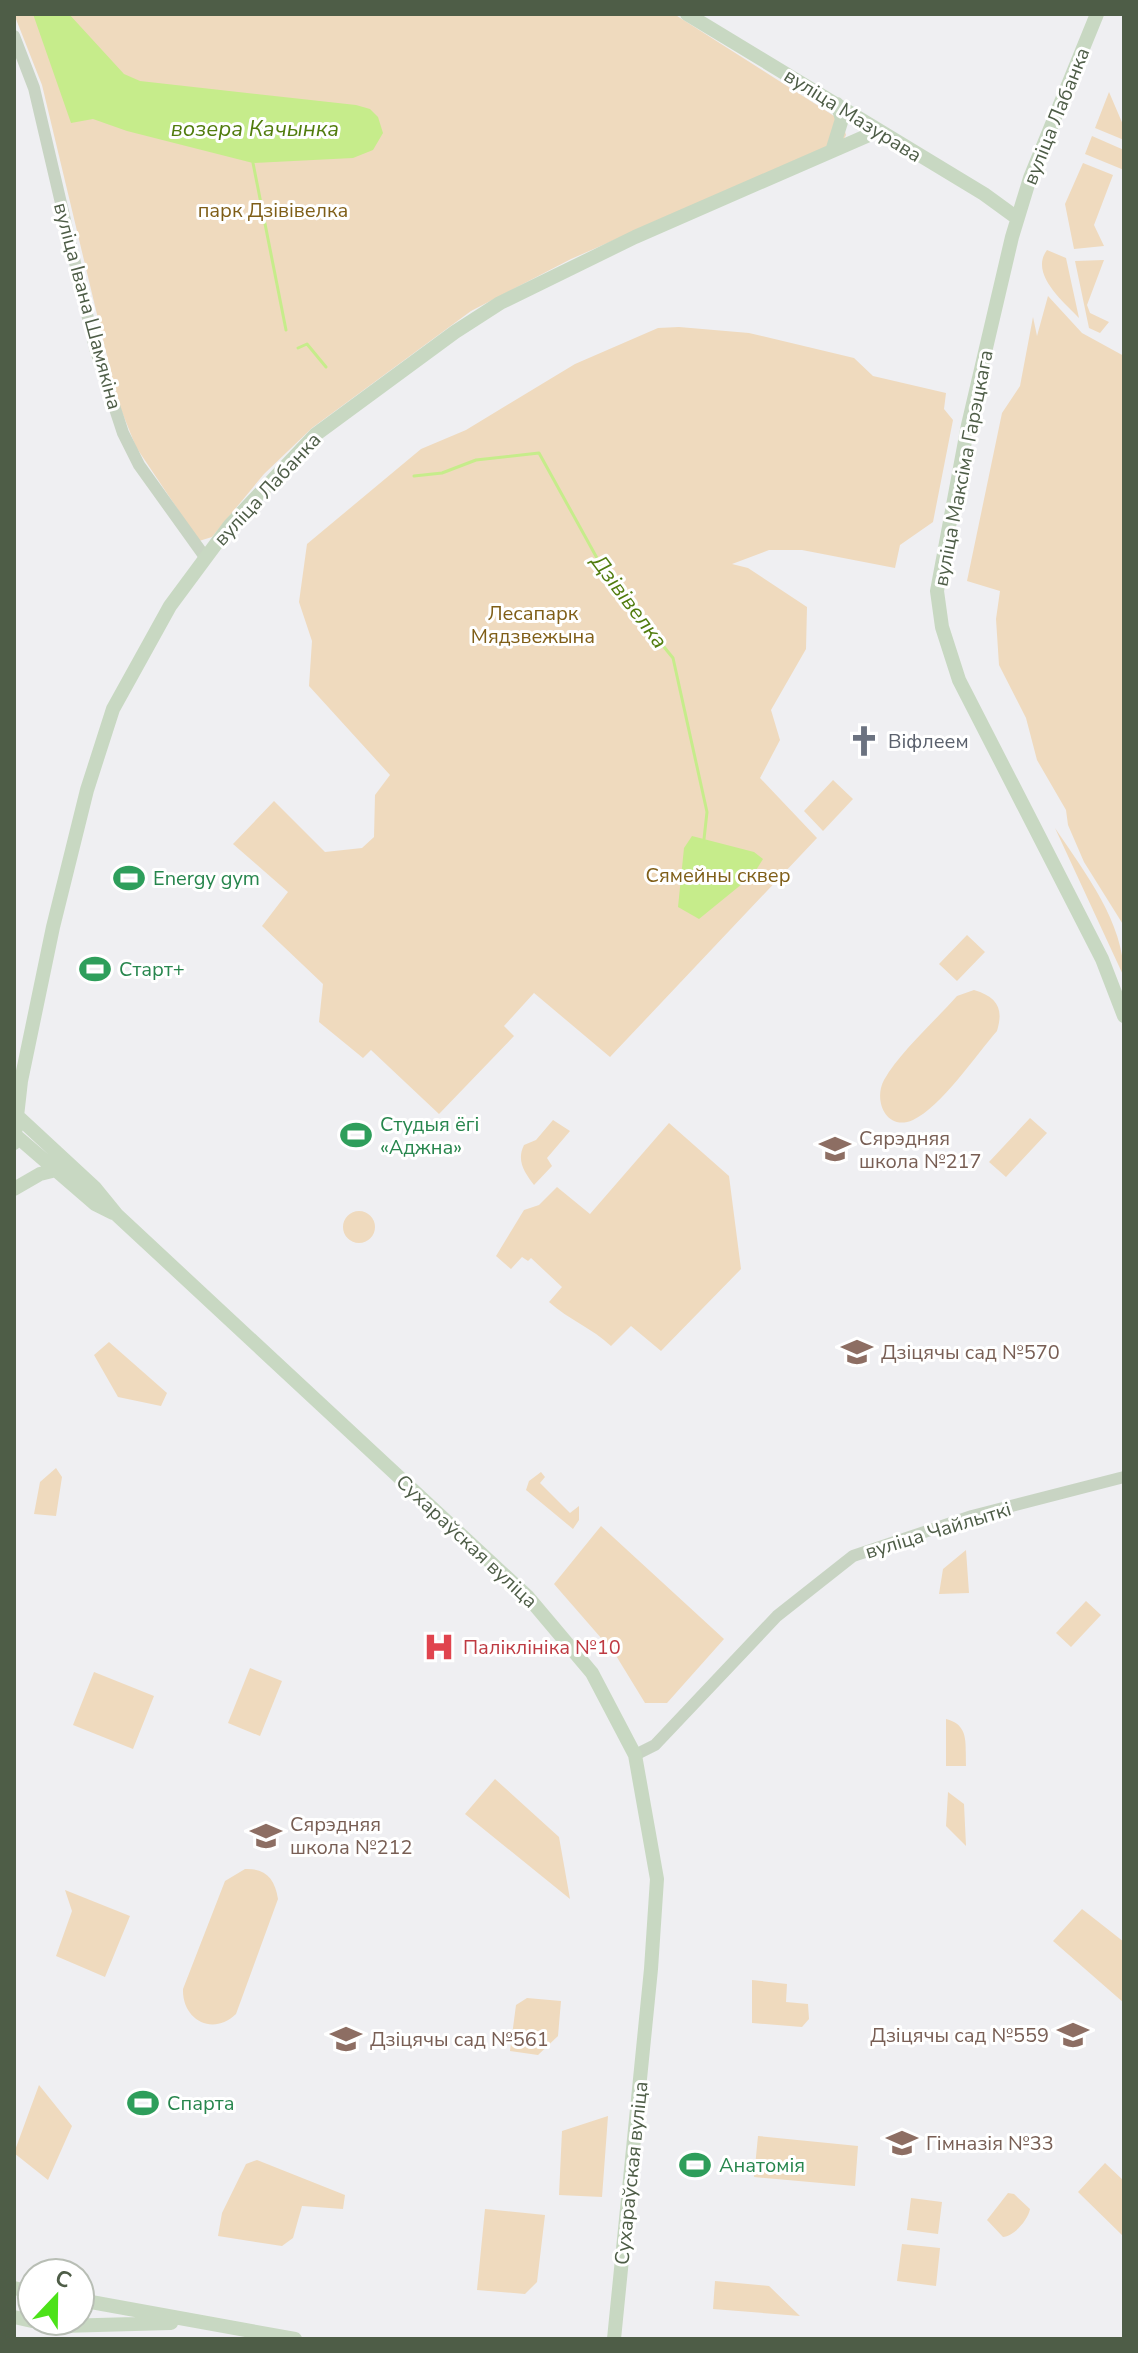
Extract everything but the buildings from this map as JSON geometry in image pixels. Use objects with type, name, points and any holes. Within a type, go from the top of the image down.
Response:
[{"type":"main road","name":"вуліца Мазурава","points":[[687,14],[984,194],[1017,218]]},
{"type":"main road","name":"вуліца Лабанка","points":[[1017,218],[1097,14]]},
{"type":"main road","points":[[833,148],[842,119],[837,104]]},
{"type":"main road","name":"вуліца Лабанка","points":[[14,1143],[17,1085],[87,790],[113,709],[142,652],[205,557],[267,484],[315,435],[455,332],[568,268],[833,148],[878,131]]},
{"type":"main road","name":"вуліца Максіма Гарэцкага","points":[[1017,218],[968,425],[939,572],[938,603],[959,680],[1102,959],[1124,1016]]},
{"type":"main road","name":"Сухараўская вуліца","points":[[16,1114],[103,1195],[117,1215],[528,1597],[592,1673],[635,1755],[657,1879],[651,1969],[614,2339]]},
{"type":"main road","name":"Сухараўская вуліца","points":[[14,1134],[95,1204],[117,1215]]},
{"type":"main road","points":[[14,1189],[40,1174],[56,1170]]},
{"type":"main road","points":[[96,2303],[295,2339]]},
{"type":"main road","points":[[96,2325],[200,2322]]},
{"type":"street","name":"вуліца Івана Шамякіна","points":[[14,36],[34,88],[95,348],[123,433],[139,465],[205,557]]},
{"type":"street","name":"вуліца Чайлыткі","points":[[635,1755],[655,1745],[777,1616],[853,1556],[972,1516],[1124,1477]]},
{"type":"green space","name":"парк Дзівівелка","points":[[14,14],[674,14],[842,121],[846,135],[844,139],[571,259],[471,311],[312,428],[264,474],[212,537],[199,541],[136,447],[118,402],[42,85]]},
{"type":"green space","points":[[1109,92],[1124,127],[1124,140],[1095,128]]},
{"type":"green space","points":[[1092,136],[1124,150],[1124,170],[1085,154]]},
{"type":"green space","points":[[1083,163],[1113,175],[1094,225],[1104,246],[1074,249],[1065,204]]},
{"type":"green space","points":[[1047,250],[1066,258],[1079,318],[1045,278],[1042,268]]},
{"type":"green space","points":[[1104,260],[1087,305],[1090,313],[1109,322],[1100,333],[1089,328],[1075,261]]},
{"type":"green space","points":[[1048,296],[1082,333],[1124,356],[1124,926],[1084,862],[1068,825],[1066,810],[1037,760],[1026,718],[999,665],[996,619],[1000,591],[967,581],[1002,413],[1020,386],[1033,317],[1037,336]]},
{"type":"green space","name":"Лесапарк Мядзвежына","points":[[658,328],[749,333],[854,358],[873,376],[946,393],[944,409],[953,420],[933,522],[900,545],[895,568],[802,550],[769,550],[732,564],[748,568],[807,607],[806,649],[771,710],[780,740],[760,778],[817,838],[610,1057],[534,993],[504,1026],[514,1036],[439,1114],[371,1050],[363,1058],[319,1022],[323,984],[262,926],[288,892],[233,844],[274,801],[325,852],[362,848],[374,837],[375,795],[390,775],[309,686],[312,641],[299,602],[307,544],[421,449],[466,430],[575,364]]},
{"type":"green space","points":[[833,780],[853,799],[823,831],[804,811]]},
{"type":"green space","points":[[1055,828],[1090,880],[1110,918],[1122,957],[1124,977]]},
{"type":"green space","points":[[967,935],[985,952],[957,981],[939,964]]},
{"type":"green space","points":[[974,990],[997,1004],[1000,1016],[997,1031],[946,1092],[924,1113],[904,1123],[889,1118],[881,1105],[880,1096],[891,1069],[957,996]]},
{"type":"green space","points":[[1030,1118],[1047,1133],[1006,1177],[989,1162]]},
{"type":"green space","points":[[553,1120],[570,1131],[547,1158],[552,1166],[534,1185],[523,1166],[522,1151],[524,1145],[536,1140]]},
{"type":"green space","points":[[669,1123],[729,1176],[741,1269],[661,1351],[631,1326],[611,1346],[549,1302],[562,1287],[531,1258],[528,1261],[522,1257],[511,1269],[496,1256],[524,1210],[539,1205],[557,1187],[590,1214]]},
{"type":"green space","points":[[359,1211],[370,1216],[375,1227],[370,1238],[359,1243],[348,1238],[343,1227],[348,1216]]},
{"type":"green space","points":[[109,1342],[167,1393],[161,1406],[118,1397],[94,1355]]},
{"type":"green space","points":[[56,1468],[62,1477],[56,1516],[34,1514],[40,1482]]},
{"type":"green space","points":[[541,1472],[545,1477],[540,1483],[570,1513],[579,1506],[579,1520],[573,1529],[526,1490],[529,1481]]},
{"type":"green space","points":[[601,1526],[724,1639],[667,1703],[645,1703],[615,1654],[554,1584]]},
{"type":"green space","points":[[966,1550],[969,1593],[939,1594],[943,1569]]},
{"type":"green space","points":[[1086,1601],[1101,1615],[1071,1647],[1056,1633]]},
{"type":"green space","points":[[250,1668],[282,1681],[260,1736],[228,1723]]},
{"type":"green space","points":[[94,1672],[154,1696],[133,1749],[73,1725]]},
{"type":"green space","points":[[946,1719],[963,1731],[966,1766],[946,1766]]},
{"type":"green space","points":[[495,1779],[559,1837],[570,1899],[465,1814]]},
{"type":"green space","points":[[948,1792],[964,1804],[966,1846],[946,1826]]},
{"type":"green space","points":[[245,1869],[259,1870],[268,1876],[275,1886],[278,1899],[236,2014],[227,2021],[208,2024],[187,2009],[183,1989],[225,1881]]},
{"type":"green space","points":[[65,1890],[130,1916],[105,1977],[56,1956],[72,1911]]},
{"type":"green space","points":[[1082,1909],[1124,1942],[1124,2003],[1053,1941]]},
{"type":"green space","points":[[752,1980],[787,1984],[786,2002],[808,2004],[809,2019],[802,2027],[752,2023]]},
{"type":"green space","points":[[527,1998],[561,2001],[558,2036],[538,2055],[510,2051],[516,2005]]},
{"type":"green space","points":[[39,2085],[72,2126],[48,2180],[14,2153]]},
{"type":"green space","points":[[608,2116],[602,2197],[559,2195],[562,2131]]},
{"type":"green space","points":[[758,2136],[858,2146],[855,2186],[754,2177]]},
{"type":"green space","points":[[257,2160],[345,2195],[343,2209],[302,2206],[293,2238],[282,2246],[218,2236],[222,2213],[246,2164]]},
{"type":"green space","points":[[1105,2163],[1124,2181],[1124,2237],[1078,2192]]},
{"type":"green space","points":[[1008,2193],[1014,2194],[1030,2209],[1020,2227],[1003,2237],[987,2220]]},
{"type":"green space","points":[[911,2198],[942,2202],[938,2234],[907,2230]]},
{"type":"green space","points":[[485,2209],[545,2215],[537,2282],[525,2294],[477,2290]]},
{"type":"green space","points":[[902,2244],[940,2248],[936,2286],[897,2281]]},
{"type":"green space","points":[[715,2281],[769,2286],[800,2316],[713,2309]]},
{"type":"water","name":"возера Качынка","points":[[33,14],[69,14],[124,74],[140,81],[356,105],[370,109],[378,117],[383,133],[373,150],[353,158],[253,163],[127,131],[93,119],[71,123]]},
{"type":"water","points":[[692,836],[754,852],[763,859],[753,875],[699,919],[678,907],[684,848]]},
{"type":"waterway","name":"Дзівівелка","points":[[253,163],[286,330]]},
{"type":"waterway","name":"Дзівівелка","points":[[298,348],[307,344],[326,367]]},
{"type":"waterway","name":"Дзівівелка","points":[[414,476],[442,473],[476,460],[539,453],[608,578],[673,658],[707,812],[704,839]]},
{"type":"place","name":"Віфлеем","points":[[864,741]]},
{"type":"place","name":"Energy gym","points":[[129,878]]},
{"type":"place","name":"Старт+","points":[[95,969]]},
{"type":"place","name":"Студыя ёгі «Аджна»","points":[[356,1135]]},
{"type":"place","name":"Сярэдняя школа №217","points":[[835,1149]]},
{"type":"place","name":"Дзіцячы сад №570","points":[[857,1352]]},
{"type":"place","name":"Паліклініка №10","points":[[439,1647]]},
{"type":"place","name":"Сярэдняя школа №212","points":[[266,1836]]},
{"type":"place","name":"Дзіцячы сад №559","points":[[1073,2035]]},
{"type":"place","name":"Дзіцячы сад №561","points":[[346,2039]]},
{"type":"place","name":"Спарта","points":[[143,2103]]},
{"type":"place","name":"Гімназія №33","points":[[902,2143]]},
{"type":"place","name":"Анатомія","points":[[695,2165]]},
{"type":"park label","name":"Сямейны сквер","points":[[718,875]]}]
